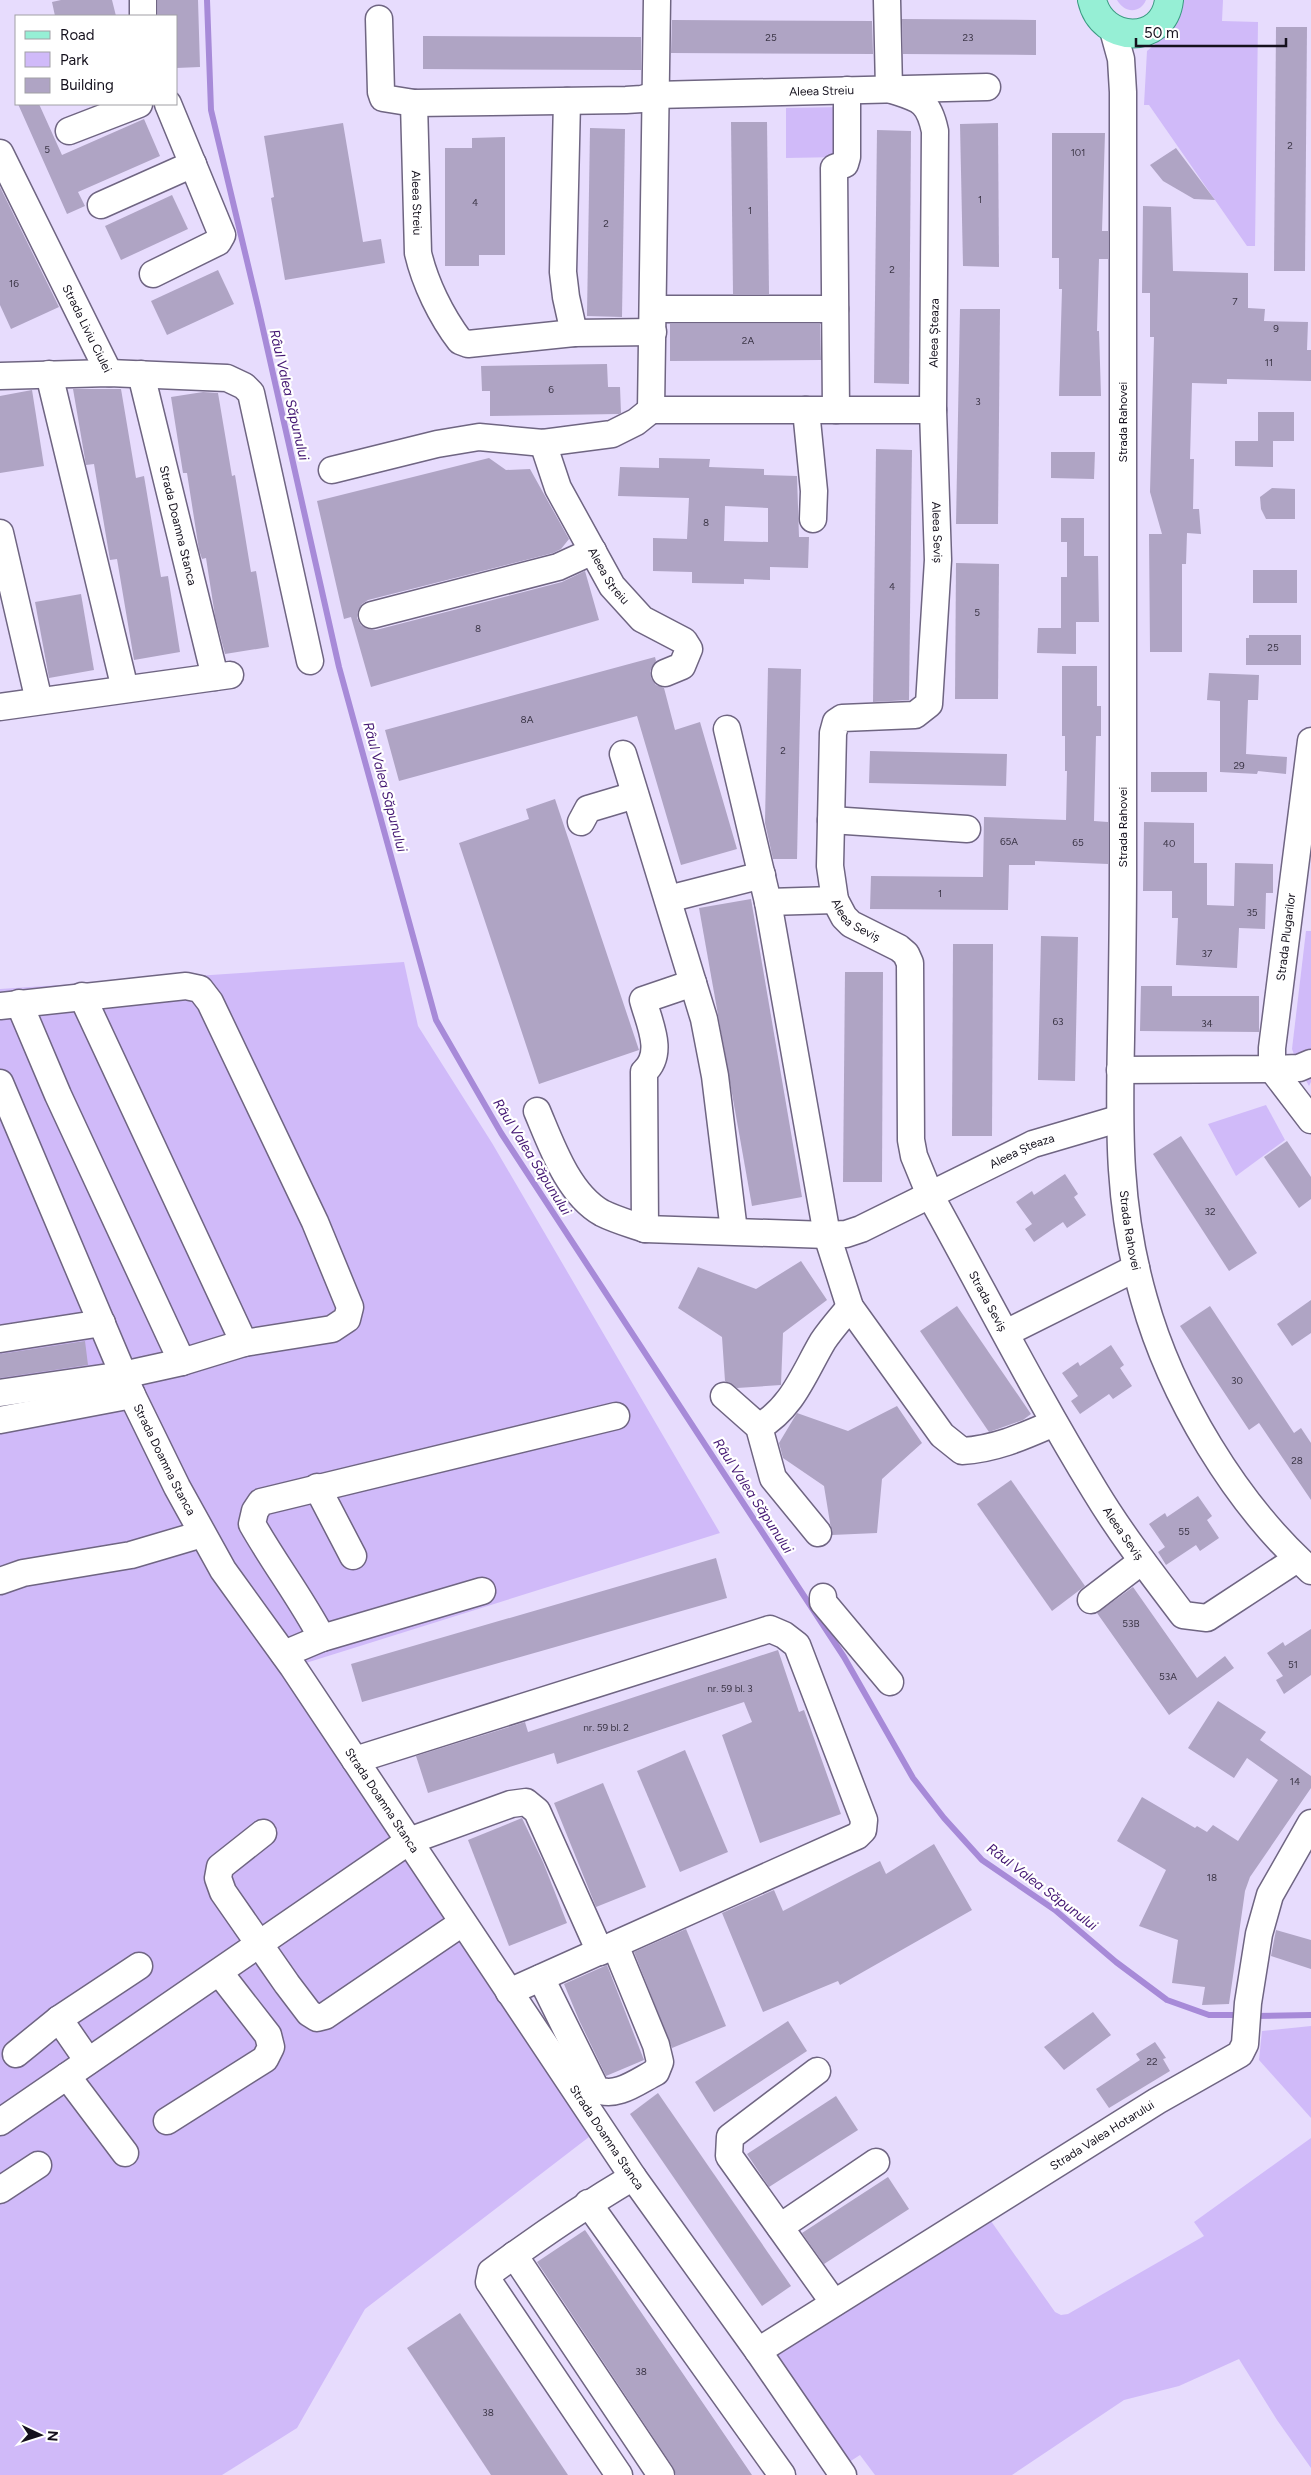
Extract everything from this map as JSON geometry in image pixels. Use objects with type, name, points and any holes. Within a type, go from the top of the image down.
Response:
[{"type":"main road","points":[[1092,1],[1100,18],[1113,30],[1124,33],[1147,30],[1157,24],[1165,14],[1169,0]]},
{"type":"street","points":[[143,0],[143,15]]},
{"type":"street","points":[[651,410],[657,0]]},
{"type":"street","points":[[887,0],[889,89]]},
{"type":"street","points":[[379,19],[381,92],[383,98],[414,103]]},
{"type":"street","name":"Strada Rahovei","points":[[1113,30],[1121,59],[1124,110],[1123,875],[1118,1119],[1123,1202],[1136,1268],[1156,1339],[1175,1383],[1196,1424],[1256,1511],[1304,1565]]},
{"type":"street","name":"Aleea Streiu","points":[[835,309],[653,320],[574,333],[468,344],[460,341],[454,333],[421,268],[418,253],[414,103],[642,100],[656,95],[987,87]]},
{"type":"street","name":"Aleea Șteaza","points":[[889,89],[915,98],[929,108],[935,131],[933,410]]},
{"type":"street","points":[[836,410],[834,168],[845,164],[847,157],[847,90]]},
{"type":"street","points":[[567,101],[563,272],[566,298],[574,333]]},
{"type":"street","points":[[68,131],[136,105]]},
{"type":"street","points":[[153,274],[218,242],[222,235],[168,105]]},
{"type":"street","name":"Strada Liviu Ciulei","points":[[0,154],[109,373],[227,378],[244,386],[251,394],[310,661]]},
{"type":"street","points":[[101,205],[193,164]]},
{"type":"street","points":[[0,376],[109,373]]},
{"type":"street","points":[[50,374],[125,689]]},
{"type":"street","name":"Strada Doamna Stanca","points":[[0,707],[223,676],[141,374]]},
{"type":"street","points":[[332,470],[437,444],[479,437],[543,443],[612,434],[636,422],[651,410],[933,410]]},
{"type":"street","points":[[806,410],[814,491],[813,519]]},
{"type":"street","name":"Aleea Seviș","points":[[930,1195],[914,1156],[911,1140],[910,963],[906,954],[899,948],[851,924],[844,917],[835,900],[831,878],[831,820],[833,733],[836,722],[842,718],[915,715],[930,704],[938,560],[933,410]]},
{"type":"street","name":"Aleea Streiu","points":[[543,443],[558,488],[612,586],[625,603],[642,619],[684,641],[689,649],[682,666],[665,673]]},
{"type":"street","points":[[0,533],[39,701]]},
{"type":"street","points":[[372,615],[558,566],[593,551]]},
{"type":"street","points":[[728,729],[768,902],[827,1235],[850,1307],[942,1435],[962,1451],[983,1450],[1006,1443],[1054,1423]]},
{"type":"street","name":"Strada Plugarilor","points":[[1272,1069],[1272,1048],[1311,741]]},
{"type":"street","points":[[623,754],[710,1044],[734,1231]]},
{"type":"street","points":[[581,822],[588,809],[635,795]]},
{"type":"street","points":[[831,820],[967,828]]},
{"type":"street","points":[[668,899],[762,876]]},
{"type":"street","points":[[768,902],[835,900]]},
{"type":"street","points":[[645,1229],[644,1072],[655,1058],[656,1048],[643,1000],[693,983]]},
{"type":"street","points":[[0,1420],[128,1385],[182,1362],[244,1343],[332,1330],[347,1319],[350,1308],[315,1222],[210,1002],[200,989],[186,986],[9,1005],[58,1095],[182,1362]]},
{"type":"street","points":[[82,996],[244,1343]]},
{"type":"street","points":[[1120,1070],[1272,1069],[1298,1068],[1311,1063]]},
{"type":"street","points":[[1272,1069],[1311,1120]]},
{"type":"street","name":"Strada Doamna Stanca","points":[[0,1083],[128,1385],[202,1534],[224,1570],[284,1654],[633,2177],[758,2351],[843,2475]]},
{"type":"street","points":[[538,1111],[557,1159],[582,1197],[600,1212],[645,1229],[846,1234],[861,1229],[930,1195]]},
{"type":"street","name":"Aleea Șteaza","points":[[930,1195],[1033,1144],[1118,1119]]},
{"type":"street","name":"Strada Seviș","points":[[930,1195],[1006,1333],[1136,1268]]},
{"type":"street","points":[[759,1427],[772,1419],[795,1394],[824,1340],[850,1307]]},
{"type":"street","points":[[0,1339],[102,1323]]},
{"type":"street","name":"Aleea Seviș","points":[[1006,1333],[1054,1423],[1096,1492],[1142,1561],[1183,1615],[1207,1618],[1304,1565]]},
{"type":"street","points":[[0,1393],[128,1385]]},
{"type":"street","points":[[724,1396],[759,1427],[773,1478],[818,1533]]},
{"type":"street","points":[[322,1638],[306,1608],[269,1555],[252,1524],[255,1511],[261,1502],[616,1416]]},
{"type":"street","points":[[317,1488],[353,1556]]},
{"type":"street","points":[[0,1581],[23,1573],[131,1555],[202,1534]]},
{"type":"street","points":[[1091,1600],[1142,1561]]},
{"type":"street","points":[[284,1654],[322,1638],[482,1591]]},
{"type":"street","points":[[823,1597],[823,1602],[890,1682]]},
{"type":"street","points":[[355,1760],[770,1629],[784,1635],[797,1645],[864,1820],[863,1830],[857,1836],[510,1992]]},
{"type":"street","points":[[0,2122],[409,1841],[511,1804],[526,1802],[537,1811],[656,2045],[660,2062],[656,2072],[614,2093],[605,2093],[596,2089],[541,1978]]},
{"type":"street","name":"Strada Valea Hotarului","points":[[758,2351],[1157,2101],[1240,2054],[1245,2044],[1247,2014],[1259,1934],[1270,1895],[1311,1823]]},
{"type":"street","points":[[263,1834],[220,1867],[218,1878],[223,1892],[259,1944],[309,2013],[317,2018],[325,2016],[462,1923]]},
{"type":"street","points":[[16,2054],[59,2020],[139,1966]]},
{"type":"street","points":[[167,2121],[265,2059],[271,2047],[268,2035],[219,1972]]},
{"type":"street","points":[[59,2020],[77,2068],[125,2153]]},
{"type":"street","points":[[817,2071],[730,2137],[729,2156],[834,2303]]},
{"type":"street","points":[[780,2227],[876,2162]]},
{"type":"street","points":[[0,2190],[38,2165]]},
{"type":"street","points":[[619,2475],[489,2282],[491,2272],[514,2255],[588,2203],[633,2177]]},
{"type":"street","points":[[588,2203],[782,2475]]},
{"type":"street","points":[[514,2255],[661,2475]]},
{"type":"green space","points":[[1117,0],[1146,0],[1140,8],[1132,10],[1124,7]]},
{"type":"green space","points":[[1183,0],[1223,0],[1222,21],[1258,22],[1255,246],[1247,246],[1149,105],[1144,105],[1147,51],[1170,28]]},
{"type":"green space","points":[[841,107],[841,157],[786,158],[786,108]]},
{"type":"green space","points":[[1306,931],[1311,931],[1311,1082],[1309,1086],[1299,1068],[1292,1049]]},
{"type":"green space","points":[[404,962],[418,1026],[492,1143],[720,1533],[293,1667],[334,1739],[589,2137],[365,2309],[297,2428],[222,2475],[0,2475],[0,989]]},
{"type":"green space","points":[[1266,1105],[1285,1140],[1236,1176],[1208,1124]]},
{"type":"green space","points":[[1311,2026],[1311,2118],[1259,2060],[1262,2031]]},
{"type":"green space","points":[[1311,2138],[1311,2468],[1277,2420],[1239,2359],[1179,2386],[1124,2400],[1012,2475],[875,2475],[860,2455],[843,2466],[767,2354],[986,2214],[1055,2312],[1061,2315],[1068,2314],[1204,2236],[1194,2222]]},
{"type":"building","points":[[61,0],[112,0],[116,15],[55,15],[52,2]]},
{"type":"building","points":[[158,0],[198,0],[200,67],[178,68],[178,15],[158,15]]},
{"type":"building","points":[[902,19],[1036,20],[1036,55],[903,54]]},
{"type":"building","points":[[672,20],[872,21],[873,54],[671,53]]},
{"type":"building","points":[[1276,27],[1307,27],[1305,271],[1274,271]]},
{"type":"building","points":[[423,36],[641,37],[641,70],[423,69]]},
{"type":"building","points":[[18,105],[39,105],[62,155],[144,119],[160,156],[78,192],[85,206],[67,214]]},
{"type":"building","points":[[731,122],[767,122],[769,294],[733,294]]},
{"type":"building","points":[[343,123],[363,242],[381,239],[385,263],[285,280],[271,198],[274,197],[264,136]]},
{"type":"building","points":[[998,123],[999,267],[963,266],[960,124]]},
{"type":"building","points":[[590,128],[625,129],[622,317],[587,316]]},
{"type":"building","points":[[877,130],[911,131],[909,384],[874,383]]},
{"type":"building","points":[[1052,133],[1105,133],[1102,231],[1108,231],[1108,259],[1099,259],[1097,331],[1099,331],[1101,396],[1059,396],[1062,289],[1059,289],[1059,258],[1052,258]]},
{"type":"building","points":[[505,137],[505,255],[479,255],[479,266],[445,266],[445,148],[472,148],[472,138]]},
{"type":"building","points":[[1176,148],[1215,200],[1194,199],[1163,181],[1150,165]]},
{"type":"building","points":[[0,187],[59,307],[11,329],[0,305]]},
{"type":"building","points":[[172,195],[188,229],[121,260],[105,226]]},
{"type":"building","points":[[1143,206],[1171,207],[1173,271],[1248,273],[1248,308],[1265,309],[1264,321],[1308,322],[1307,350],[1311,350],[1311,381],[1227,379],[1227,384],[1192,383],[1190,459],[1194,459],[1193,509],[1199,509],[1201,534],[1187,533],[1186,564],[1182,564],[1182,652],[1150,652],[1149,534],[1162,534],[1150,492],[1154,337],[1150,337],[1150,293],[1142,293]]},
{"type":"building","points":[[218,270],[234,304],[167,335],[151,301]]},
{"type":"building","points":[[960,309],[1000,309],[998,524],[956,524]]},
{"type":"building","points":[[670,324],[820,324],[821,360],[670,361]]},
{"type":"building","points":[[607,364],[608,387],[620,387],[621,413],[619,414],[490,416],[490,391],[482,391],[481,366]]},
{"type":"building","points":[[73,389],[121,389],[136,478],[144,476],[161,577],[168,576],[180,652],[134,660],[117,559],[110,560],[94,464],[86,465]]},
{"type":"building","points":[[32,390],[44,466],[0,473],[0,396]]},
{"type":"building","points":[[203,392],[218,393],[232,476],[235,475],[251,572],[256,571],[269,647],[225,654],[215,616],[206,558],[202,559],[199,550],[187,473],[183,473],[171,397]]},
{"type":"building","points":[[1258,412],[1294,412],[1294,441],[1273,441],[1273,467],[1235,466],[1235,441],[1258,441]]},
{"type":"building","points":[[876,449],[912,450],[909,700],[873,702]]},
{"type":"building","points":[[1051,452],[1095,452],[1094,479],[1051,478]]},
{"type":"building","points":[[489,458],[506,470],[530,469],[569,539],[561,549],[553,553],[368,600],[362,604],[358,611],[357,618],[361,625],[368,629],[376,630],[562,582],[585,571],[599,620],[371,687],[351,617],[344,619],[317,501]]},
{"type":"building","points":[[659,458],[710,459],[709,467],[764,469],[764,475],[797,476],[799,537],[809,537],[808,568],[770,567],[770,580],[744,579],[744,584],[692,583],[692,572],[653,571],[653,538],[687,539],[689,498],[618,496],[620,467],[659,468]],"holes":[[[725,506],[768,508],[768,542],[724,541]]]},
{"type":"building","points":[[1272,488],[1295,489],[1295,519],[1266,519],[1261,509],[1260,497]]},
{"type":"building","points":[[1061,518],[1084,518],[1084,556],[1098,556],[1099,622],[1076,622],[1076,654],[1037,653],[1038,628],[1061,628],[1061,577],[1067,577],[1067,542],[1061,542]]},
{"type":"building","points":[[956,563],[999,564],[998,699],[955,699]]},
{"type":"building","points":[[1253,570],[1297,570],[1297,603],[1253,603]]},
{"type":"building","points":[[81,594],[94,670],[49,678],[35,602]]},
{"type":"building","points":[[1249,635],[1301,635],[1301,665],[1246,665],[1246,638],[1249,638]]},
{"type":"building","points":[[655,657],[656,661],[650,671],[651,678],[656,685],[664,688],[675,730],[700,722],[737,849],[681,865],[637,716],[399,781],[385,730]]},
{"type":"building","points":[[1062,666],[1097,666],[1097,706],[1101,706],[1101,736],[1096,736],[1094,821],[1108,822],[1108,864],[1035,861],[1035,865],[1009,865],[1008,910],[870,909],[871,876],[983,877],[984,817],[1066,820],[1067,771],[1065,771],[1065,736],[1062,736]]},
{"type":"building","points":[[768,668],[801,669],[797,859],[773,859],[765,823]]},
{"type":"building","points":[[1209,673],[1259,675],[1258,700],[1248,700],[1246,754],[1287,757],[1286,774],[1258,771],[1257,774],[1220,772],[1220,701],[1207,700]]},
{"type":"building","points":[[870,751],[1007,754],[1006,786],[869,783]]},
{"type":"building","points":[[1151,772],[1207,772],[1207,792],[1151,792]]},
{"type":"building","points":[[555,799],[639,1050],[539,1084],[459,843],[529,819],[526,809]]},
{"type":"building","points":[[1144,822],[1194,823],[1194,863],[1207,863],[1207,905],[1234,906],[1235,863],[1273,864],[1273,893],[1266,893],[1265,929],[1239,928],[1237,968],[1176,965],[1178,918],[1172,918],[1172,891],[1143,891]]},
{"type":"building","points":[[751,899],[802,1197],[752,1206],[699,908]]},
{"type":"building","points":[[1041,936],[1078,937],[1075,1081],[1038,1080]]},
{"type":"building","points":[[953,944],[993,944],[992,1136],[952,1136]]},
{"type":"building","points":[[845,972],[883,972],[882,1182],[843,1182]]},
{"type":"building","points":[[1141,986],[1172,986],[1172,996],[1259,996],[1259,1032],[1140,1031]]},
{"type":"building","points":[[1181,1136],[1257,1253],[1229,1271],[1153,1154]]},
{"type":"building","points":[[1287,1141],[1311,1177],[1311,1199],[1299,1208],[1264,1157]]},
{"type":"building","points":[[1065,1174],[1078,1194],[1074,1197],[1086,1215],[1067,1228],[1063,1222],[1034,1242],[1025,1229],[1032,1224],[1016,1202],[1032,1191],[1034,1195]]},
{"type":"building","points":[[801,1261],[827,1300],[783,1333],[781,1385],[737,1388],[725,1381],[722,1337],[678,1308],[698,1267],[756,1289]]},
{"type":"building","points":[[1311,1300],[1311,1333],[1292,1346],[1277,1324]]},
{"type":"building","points":[[957,1306],[1031,1414],[1023,1420],[989,1432],[920,1331]]},
{"type":"building","points":[[1210,1306],[1294,1433],[1301,1428],[1311,1443],[1311,1500],[1259,1423],[1249,1430],[1180,1326]]},
{"type":"building","points":[[85,1341],[88,1365],[0,1378],[0,1354]]},
{"type":"building","points":[[1111,1345],[1124,1365],[1120,1368],[1132,1386],[1113,1399],[1109,1394],[1080,1414],[1071,1401],[1078,1396],[1062,1373],[1078,1362],[1080,1366]]},
{"type":"building","points":[[897,1406],[922,1443],[882,1479],[877,1533],[832,1535],[824,1486],[783,1458],[779,1443],[797,1413],[848,1431]]},
{"type":"building","points":[[1011,1480],[1085,1586],[1052,1611],[977,1504]]},
{"type":"building","points":[[1198,1496],[1212,1516],[1207,1520],[1219,1538],[1200,1551],[1196,1545],[1166,1565],[1158,1552],[1165,1547],[1149,1524],[1165,1513],[1167,1517]]},
{"type":"building","points":[[716,1558],[727,1598],[362,1702],[351,1664]]},
{"type":"building","points":[[1133,1587],[1197,1678],[1225,1656],[1234,1668],[1169,1715],[1097,1613]]},
{"type":"building","points":[[1311,1629],[1311,1675],[1284,1694],[1276,1680],[1283,1676],[1267,1653],[1283,1642],[1285,1646]]},
{"type":"building","points":[[778,1650],[799,1712],[804,1710],[841,1814],[760,1843],[722,1735],[752,1722],[744,1702],[557,1764],[554,1753],[428,1793],[416,1756],[525,1722],[528,1732]]},
{"type":"building","points":[[1218,1701],[1266,1732],[1260,1740],[1311,1776],[1311,1788],[1250,1877],[1245,1891],[1229,2004],[1202,2005],[1205,1987],[1172,1983],[1178,1940],[1139,1926],[1166,1870],[1117,1841],[1142,1797],[1195,1828],[1197,1826],[1207,1832],[1213,1825],[1238,1841],[1278,1780],[1247,1758],[1234,1778],[1188,1748]]},
{"type":"building","points":[[685,1750],[728,1852],[680,1872],[637,1771]]},
{"type":"building","points":[[603,1783],[646,1887],[596,1907],[554,1803]]},
{"type":"building","points":[[522,1818],[543,1862],[567,1923],[509,1946],[468,1840]]},
{"type":"building","points":[[934,1844],[972,1910],[840,1985],[838,1981],[763,2012],[722,1913],[774,1890],[783,1911],[880,1861],[886,1874]]},
{"type":"building","points":[[686,1929],[726,2026],[672,2048],[634,1952]]},
{"type":"building","points":[[1276,1930],[1311,1940],[1311,1969],[1271,1956]]},
{"type":"building","points":[[607,1965],[644,2060],[606,2076],[564,1984]]},
{"type":"building","points":[[1093,2012],[1111,2035],[1064,2070],[1044,2047]]},
{"type":"building","points":[[788,2021],[807,2051],[714,2112],[695,2082]]},
{"type":"building","points":[[1155,2042],[1166,2058],[1163,2059],[1170,2071],[1109,2108],[1096,2089],[1140,2060],[1136,2054]]},
{"type":"building","points":[[658,2093],[791,2286],[762,2306],[630,2114]]},
{"type":"building","points":[[836,2096],[858,2130],[769,2187],[747,2154]]},
{"type":"building","points":[[888,2177],[909,2209],[824,2264],[802,2233]]},
{"type":"building","points":[[585,2230],[752,2475],[676,2475],[673,2467],[537,2262]]},
{"type":"building","points":[[460,2313],[568,2475],[491,2475],[407,2348]]},
{"type":"waterway","name":"Râul Valea Săpunului","points":[[207,0],[211,110],[258,307],[339,667],[436,1020],[501,1133],[844,1657],[913,1778],[944,1818],[982,1860],[1055,1910],[1116,1962],[1167,2000],[1209,2015],[1242,2015]]},
{"type":"waterway","name":"Râul Valea Săpunului","points":[[1252,2016],[1311,2015]]}]
